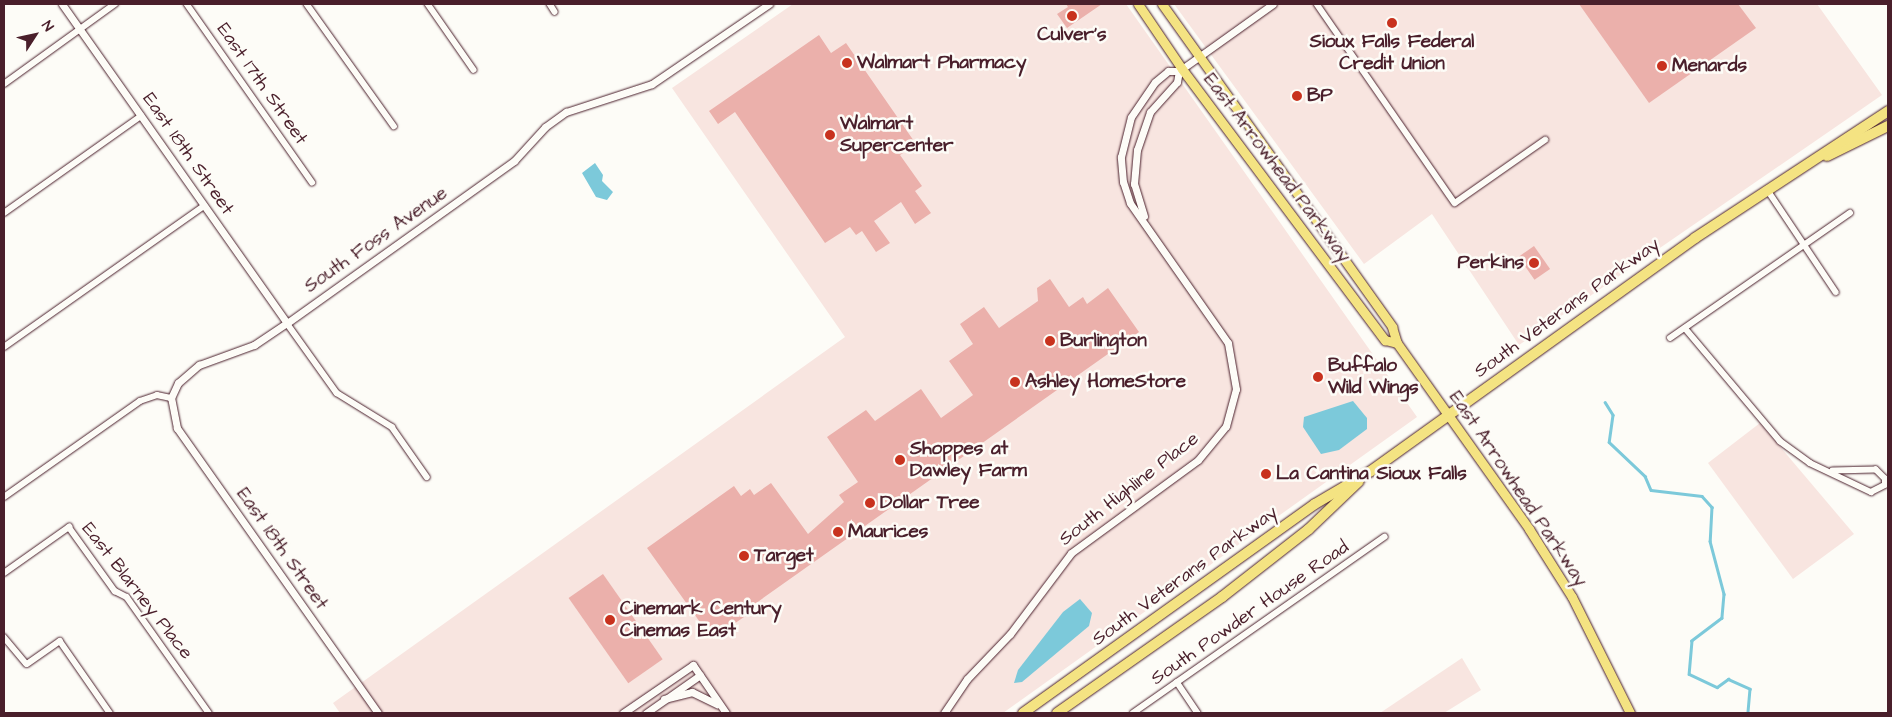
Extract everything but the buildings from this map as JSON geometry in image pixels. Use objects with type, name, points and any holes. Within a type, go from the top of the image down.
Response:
[{"type":"highway","points":[[1786,176],[1888,111]]},
{"type":"highway","points":[[1786,176],[1888,126]]},
{"type":"highway","name":"South Veterans Parkway","points":[[1022,713],[1315,504],[1371,471],[1786,176]]},
{"type":"highway","name":"South Veterans Parkway","points":[[1057,713],[1252,574],[1309,529],[1371,471]]},
{"type":"main road","name":"East Arrowhead Parkway","points":[[1138,4],[1181,70],[1385,340],[1396,343]]},
{"type":"main road","name":"East Arrowhead Parkway","points":[[1162,4],[1392,327],[1396,343],[1558,574],[1630,713]]},
{"type":"street","name":"East 18th Street","points":[[62,4],[287,323]]},
{"type":"street","points":[[4,84],[115,4]]},
{"type":"street","name":"East 17th Street","points":[[188,4],[312,182]]},
{"type":"street","points":[[307,4],[394,126]]},
{"type":"street","points":[[428,4],[474,70]]},
{"type":"street","points":[[550,4],[555,12]]},
{"type":"street","name":"South Foss Avenue","points":[[171,398],[181,379],[199,365],[254,345],[287,323],[514,161],[560,116],[591,101],[652,84],[769,4]]},
{"type":"street","name":"South Highline Place","points":[[944,713],[967,679],[1010,634],[1071,553],[1198,460],[1215,443],[1229,418],[1236,378],[1228,343],[1146,221],[1126,195],[1121,169],[1124,139],[1133,112],[1148,90],[1168,71],[1181,70],[1200,58],[1273,4]]},
{"type":"street","points":[[1317,4],[1455,203],[1545,140]]},
{"type":"street","name":"South Highline Place","points":[[1146,221],[1134,184],[1139,142],[1150,112],[1177,82],[1181,70]]},
{"type":"street","points":[[4,213],[141,116]]},
{"type":"street","points":[[1767,189],[1836,292]]},
{"type":"street","points":[[4,348],[204,206]]},
{"type":"street","points":[[1670,338],[1850,213]]},
{"type":"street","points":[[287,323],[337,393],[392,427],[427,477]]},
{"type":"street","points":[[1685,328],[1770,432],[1810,463],[1833,471],[1871,492],[1885,485],[1885,479],[1876,470],[1833,471]]},
{"type":"street","points":[[4,497],[140,401],[156,395],[171,398]]},
{"type":"street","name":"East 18th Street","points":[[171,398],[177,428],[378,713]]},
{"type":"street","name":"East Blarney Place","points":[[4,574],[69,527],[115,591],[127,598],[210,713]]},
{"type":"street","name":"South Powder House Road","points":[[1133,713],[1384,537]]},
{"type":"street","points":[[4,637],[28,664],[60,641],[110,713]]},
{"type":"street","points":[[623,713],[693,665],[726,713]]},
{"type":"street","points":[[646,713],[700,675]]},
{"type":"street","points":[[1177,682],[1198,713]]},
{"type":"street","points":[[664,699],[679,693],[697,693],[726,713]]},
{"type":"shaded area","points":[[793,4],[1126,4],[1417,417],[1003,713],[340,713],[333,703],[845,337],[672,88]]},
{"type":"shaded area","points":[[1174,4],[1817,4],[1882,95],[1519,345],[1432,214],[1364,264]]},
{"type":"shaded area","points":[[1760,423],[1854,534],[1793,579],[1708,463]]},
{"type":"shaded area","points":[[1462,658],[1481,690],[1444,713],[1380,713]]},
{"type":"water","points":[[595,163],[603,175],[602,181],[613,192],[607,200],[596,197],[582,173]]},
{"type":"water","points":[[1353,401],[1367,418],[1367,429],[1339,450],[1321,454],[1303,427],[1304,417]]},
{"type":"water","points":[[1080,599],[1092,613],[1089,626],[1022,682],[1014,683],[1018,670],[1063,612]]},
{"type":"waterway","points":[[1605,402],[1613,415],[1609,442],[1645,476],[1651,490],[1702,496],[1712,507],[1710,541],[1724,594],[1722,618],[1692,641],[1689,674],[1717,687],[1728,679],[1750,689],[1748,713]]},
{"type":"place","name":"Culver's","points":[[1072,16]]},
{"type":"place","name":"Sioux Falls Federal Credit Union","points":[[1392,23]]},
{"type":"place","name":"Walmart Pharmacy","points":[[847,63]]},
{"type":"place","name":"Menards","points":[[1662,66]]},
{"type":"place","name":"BP","points":[[1297,96]]},
{"type":"place","name":"Walmart Supercenter","points":[[830,135]]},
{"type":"place","name":"Perkins","points":[[1534,263]]},
{"type":"place","name":"Burlington","points":[[1050,341]]},
{"type":"place","name":"Buffalo Wild Wings","points":[[1318,377]]},
{"type":"place","name":"Ashley HomeStore","points":[[1015,382]]},
{"type":"place","name":"Shoppes at Dawley Farm","points":[[900,460]]},
{"type":"place","name":"La Cantina Sioux Falls","points":[[1266,474]]},
{"type":"place","name":"Dollar Tree","points":[[870,503]]},
{"type":"place","name":"Maurices","points":[[838,532]]},
{"type":"place","name":"Target","points":[[744,556]]},
{"type":"place","name":"Cinemark Century Cinemas East","points":[[610,620]]}]
